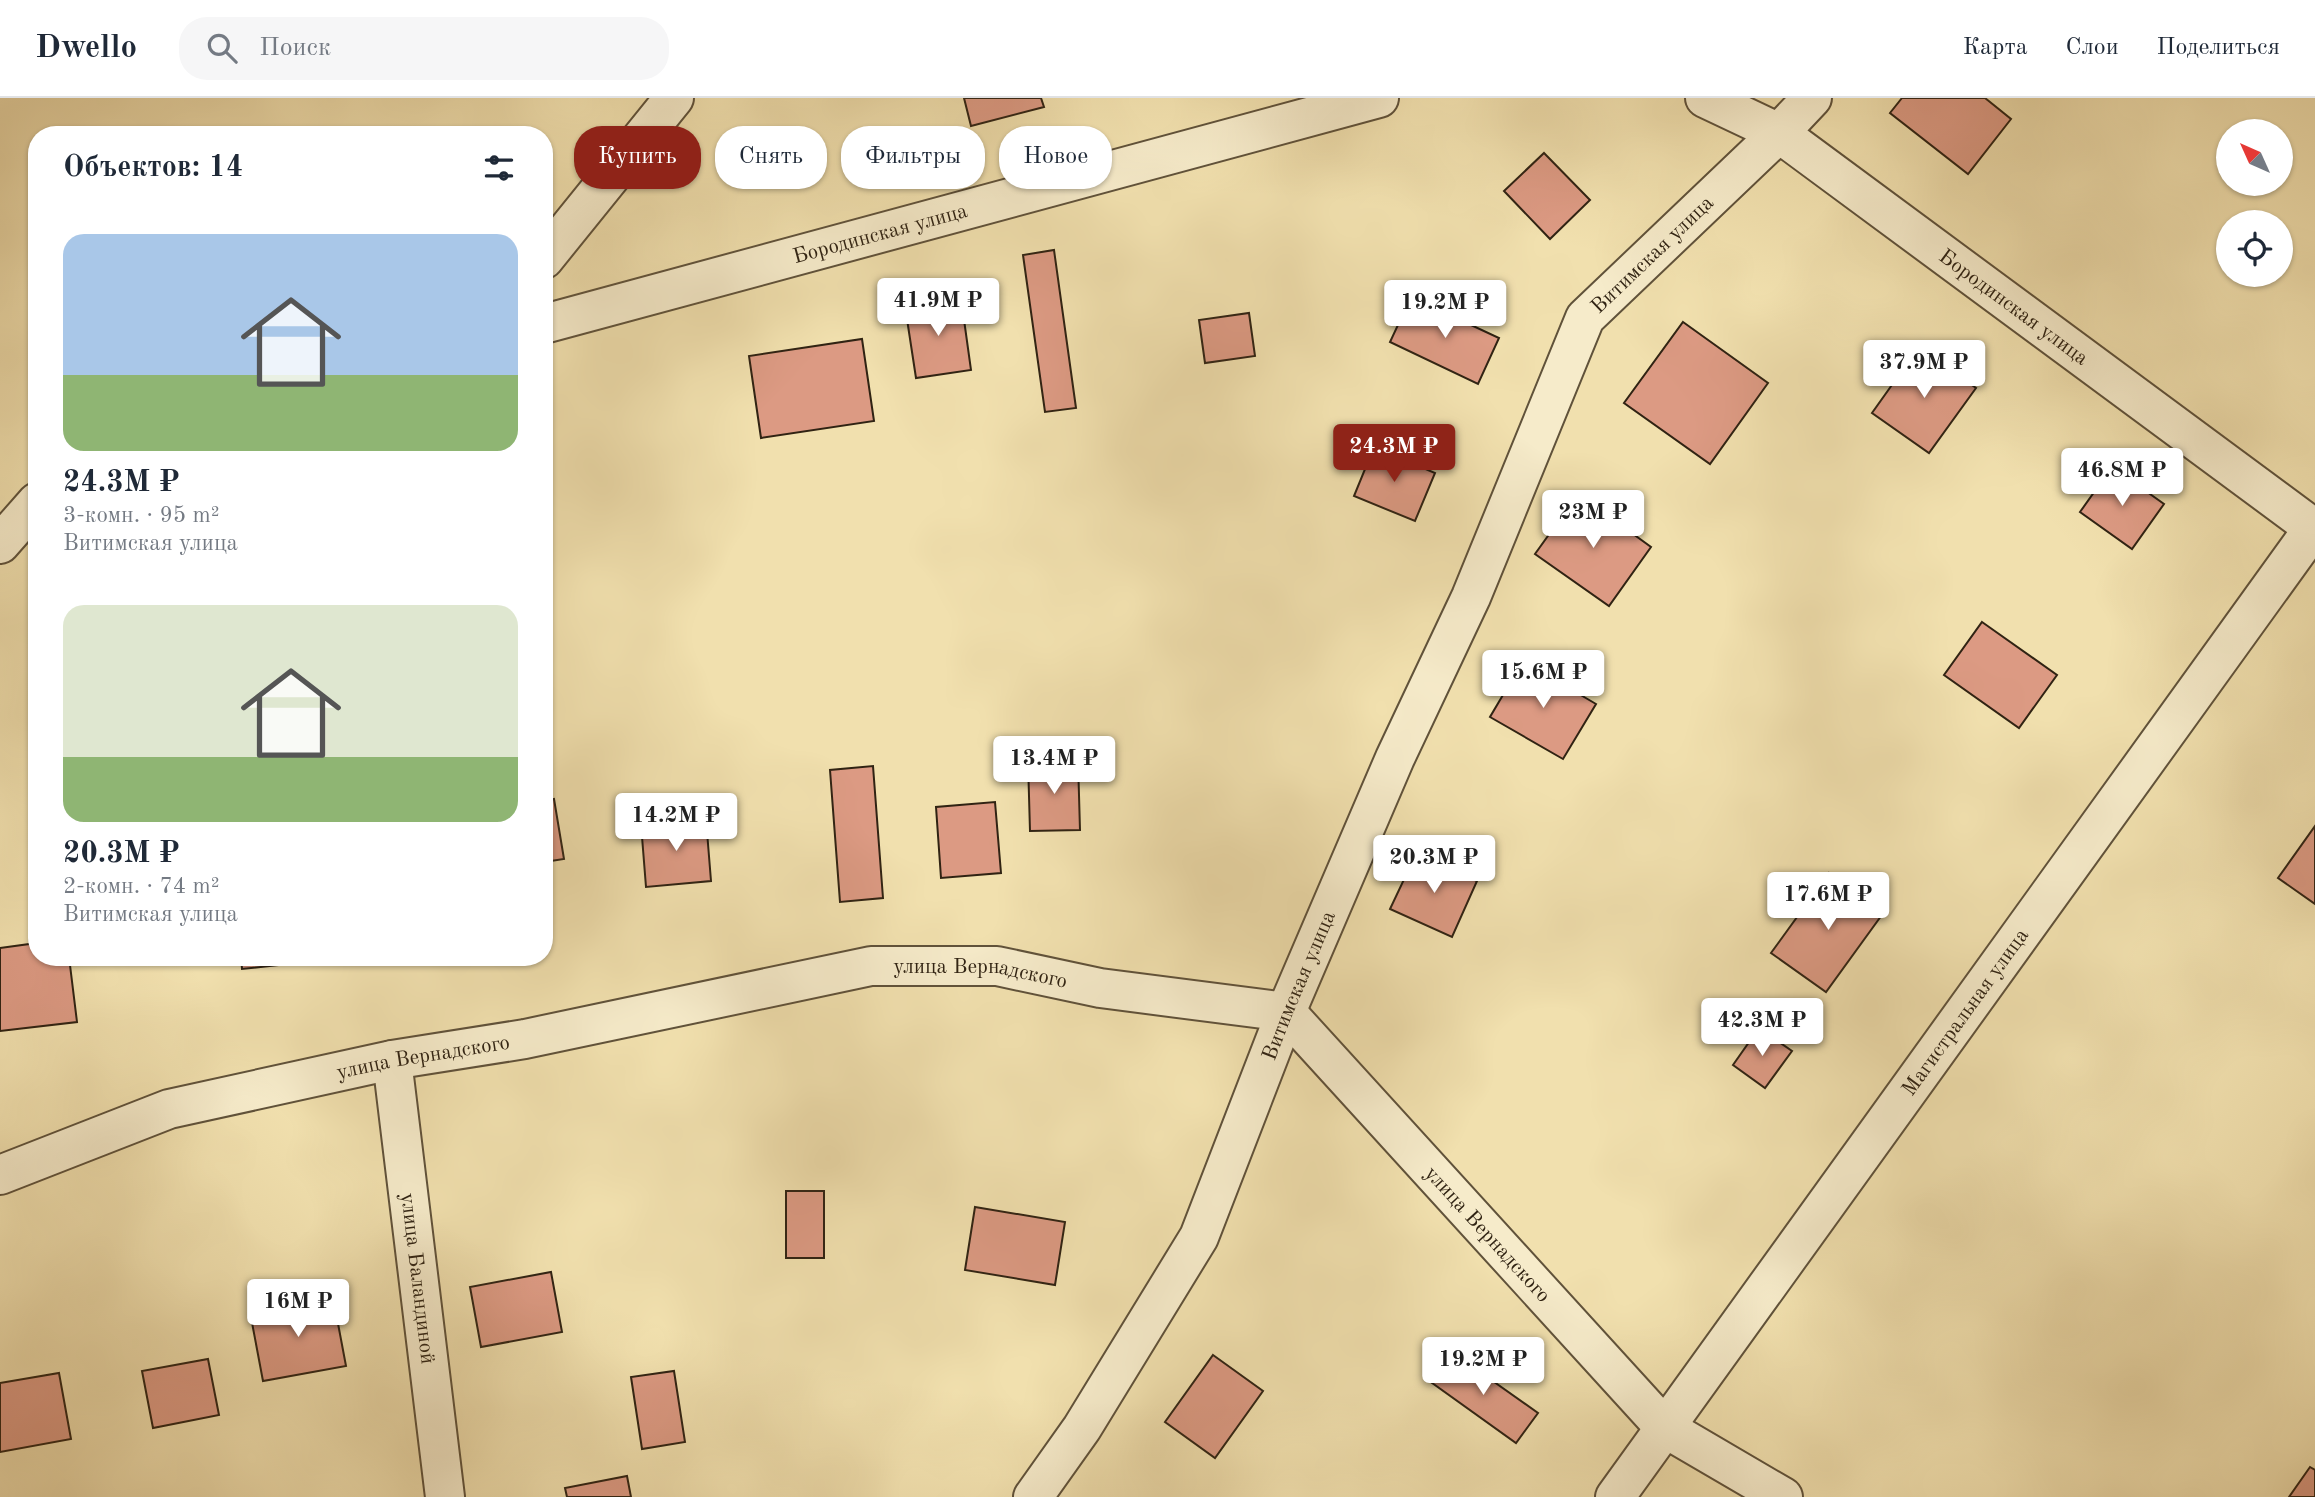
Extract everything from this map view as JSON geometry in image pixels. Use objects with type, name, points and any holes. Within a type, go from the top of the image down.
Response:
[{"type":"street","points":[[553,248],[674,98]]},
{"type":"street","name":"Бородинская улица","points":[[553,322],[1379,98]]},
{"type":"street","name":"Бородинская улица","points":[[1705,98],[1779,133],[2314,527]]},
{"type":"street","name":"Витимская улица","points":[[1032,1497],[1082,1427],[1199,1237],[1286,1012],[1395,758],[1471,597],[1585,318],[1779,133],[1812,98]]},
{"type":"street","points":[[0,544],[28,512]]},
{"type":"street","name":"Магистральная улица","points":[[1615,1497],[2314,527]]},
{"type":"street","name":"улица Вернадского","points":[[0,1175],[169,1109],[392,1060],[525,1039],[871,966],[997,966],[1100,988],[1286,1012],[1665,1428],[1783,1497]]},
{"type":"street","name":"улица Баландиной","points":[[392,1060],[445,1497]]},
{"type":"building","points":[[964,98],[1041,98],[1044,107],[971,126]]},
{"type":"building","points":[[1902,98],[1985,98],[2011,119],[1968,174],[1890,113]]},
{"type":"building","points":[[1544,153],[1590,200],[1550,239],[1504,191]]},
{"type":"building","points":[[1054,250],[1076,408],[1045,412],[1023,255]]},
{"type":"building","points":[[1411,297],[1499,338],[1478,384],[1390,342]]},
{"type":"building","points":[[961,298],[971,370],[916,378],[905,306]]},
{"type":"building","points":[[1249,313],[1255,356],[1205,363],[1199,320]]},
{"type":"building","points":[[1683,322],[1768,383],[1710,464],[1624,403]]},
{"type":"building","points":[[862,339],[874,421],[761,438],[749,356]]},
{"type":"building","points":[[1919,347],[1976,388],[1929,453],[1872,413]]},
{"type":"building","points":[[1374,447],[1435,473],[1415,521],[1354,496]]},
{"type":"building","points":[[2112,467],[2164,504],[2132,549],[2080,512]]},
{"type":"building","points":[[1578,494],[1651,547],[1609,606],[1535,554]]},
{"type":"building","points":[[1982,622],[2057,675],[2019,728],[1944,675]]},
{"type":"building","points":[[1523,661],[1596,704],[1563,759],[1490,717]]},
{"type":"building","points":[[1078,760],[1080,830],[1030,831],[1028,761]]},
{"type":"building","points":[[873,766],[883,898],[840,902],[830,770]]},
{"type":"building","points":[[553,799],[564,859],[553,861]]},
{"type":"building","points":[[995,802],[1001,873],[941,878],[936,807]]},
{"type":"building","points":[[706,819],[711,881],[646,887],[641,824]]},
{"type":"building","points":[[2315,826],[2315,904],[2278,878]]},
{"type":"building","points":[[1416,854],[1477,881],[1452,937],[1390,909]]},
{"type":"building","points":[[1829,873],[1884,912],[1826,992],[1771,953]]},
{"type":"building","points":[[28,944],[28,966],[70,966],[77,1022],[0,1031],[0,948]]},
{"type":"building","points":[[242,966],[270,966],[242,969]]},
{"type":"building","points":[[1759,1028],[1792,1051],[1765,1088],[1733,1065]]},
{"type":"building","points":[[786,1191],[824,1191],[824,1258],[786,1258]]},
{"type":"building","points":[[975,1207],[1065,1222],[1055,1285],[965,1270]]},
{"type":"building","points":[[551,1272],[562,1332],[481,1347],[470,1287]]},
{"type":"building","points":[[333,1297],[346,1366],[263,1381],[250,1312]]},
{"type":"building","points":[[1449,1350],[1538,1413],[1516,1443],[1428,1380]]},
{"type":"building","points":[[1213,1355],[1263,1391],[1215,1458],[1165,1422]]},
{"type":"building","points":[[208,1359],[219,1415],[153,1428],[142,1371]]},
{"type":"building","points":[[674,1371],[685,1442],[642,1449],[631,1377]]},
{"type":"building","points":[[59,1373],[71,1439],[0,1452],[0,1383]]},
{"type":"building","points":[[2310,1467],[2315,1470],[2315,1497],[2289,1497]]},
{"type":"building","points":[[627,1476],[631,1497],[567,1497],[565,1488]]}]
